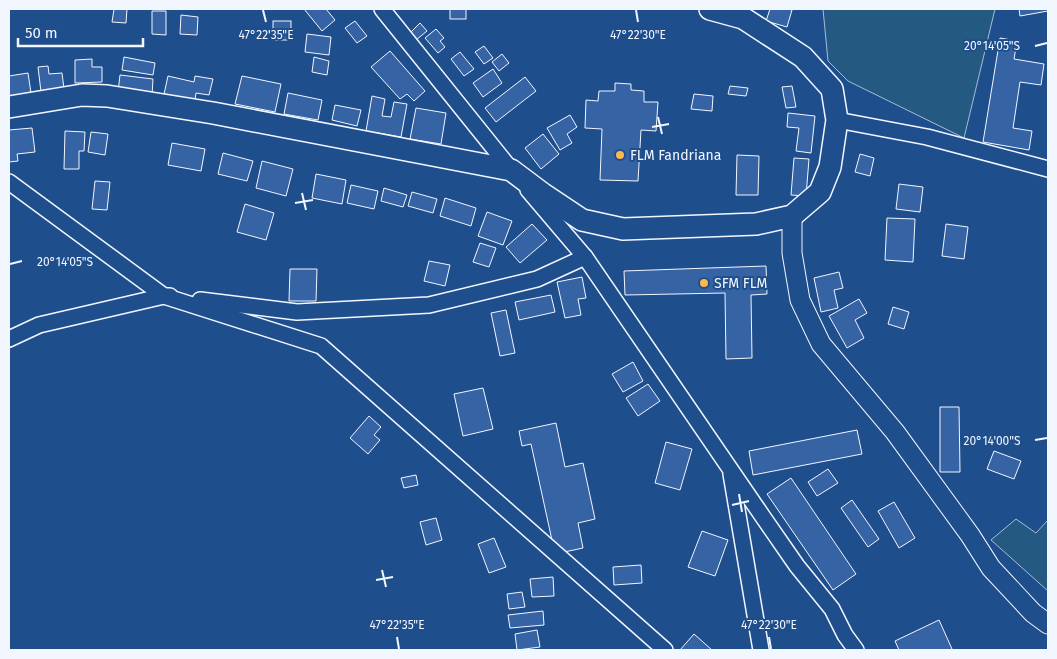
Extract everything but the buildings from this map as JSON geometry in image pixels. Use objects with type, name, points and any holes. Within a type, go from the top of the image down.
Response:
[{"type":"main road","points":[[9,107],[82,95],[107,96],[223,115],[511,170],[582,220],[623,229],[756,224],[792,216],[820,192],[830,167],[837,120],[832,89],[803,57],[743,18],[710,9]]},
{"type":"street","points":[[382,9],[511,170],[585,257],[798,566],[832,609],[845,635],[856,650]]},
{"type":"street","points":[[837,120],[927,137],[1048,169]]},
{"type":"street","points":[[9,182],[164,296],[321,346],[665,650]]},
{"type":"street","points":[[792,216],[792,253],[800,300],[821,344],[895,432],[970,535],[991,568],[1033,613],[1048,624]]},
{"type":"street","points":[[9,339],[38,324],[164,296],[297,312],[429,305],[536,279],[585,257]]},
{"type":"street","points":[[730,468],[761,650]]},
{"type":"shaded area","points":[[823,9],[995,9],[964,138],[848,81],[828,61]]},
{"type":"shaded area","points":[[1016,519],[1036,533],[1048,520],[1048,591],[991,540]]},
{"type":"place","name":"FLM Fandriana","points":[[620,155]]},
{"type":"place","name":"SFM FLM","points":[[704,283]]}]
